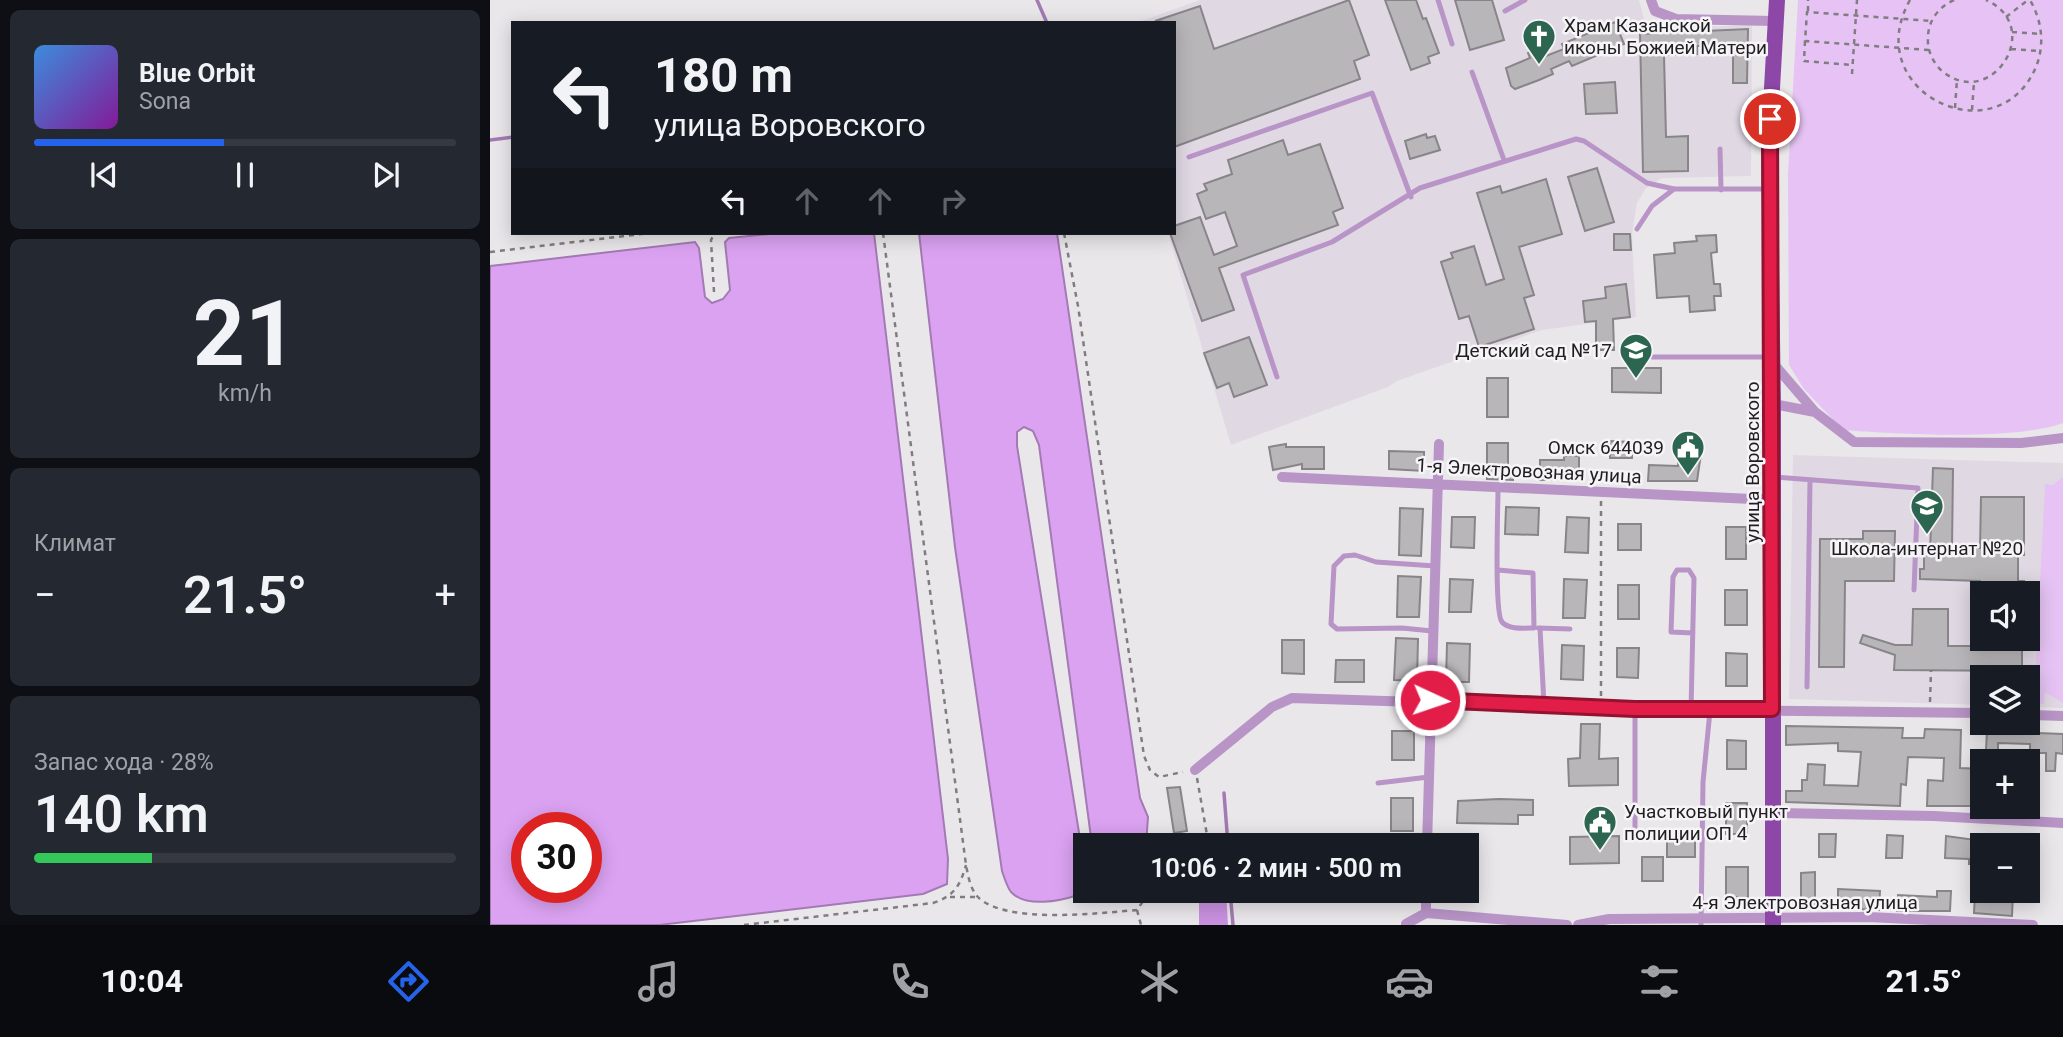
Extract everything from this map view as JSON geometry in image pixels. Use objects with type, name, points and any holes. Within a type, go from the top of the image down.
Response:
[{"type":"main road","name":"улица Воровского","points":[[1773,921],[1773,360],[1770,190],[1774,21],[1777,0]]},
{"type":"street","points":[[1651,0],[1655,11],[1676,19],[1774,21]]},
{"type":"street","points":[[1773,360],[1815,412],[1854,442],[2021,443],[2063,438]]},
{"type":"street","points":[[1773,404],[1815,412]]},
{"type":"street","points":[[1427,833],[1439,444]]},
{"type":"street","name":"1-я Электровозная улица","points":[[1283,477],[1437,483],[1498,490],[1773,500]]},
{"type":"street","points":[[1195,770],[1283,701],[1306,697],[1635,709],[1970,713]]},
{"type":"street","points":[[2040,715],[2063,716]]},
{"type":"street","points":[[1773,813],[1934,816],[2063,823]]},
{"type":"street","points":[[1426,903],[1426,914]]},
{"type":"street","points":[[1411,924],[1426,914],[1567,925]]},
{"type":"street","name":"4-я Электровозная улица","points":[[1578,925],[1609,919],[1701,922],[1868,917],[2033,925]]},
{"type":"lane","points":[[1438,0],[1452,44]]},
{"type":"lane","points":[[1505,10],[1525,0]]},
{"type":"lane","points":[[1472,72],[1504,160]]},
{"type":"lane","points":[[1189,157],[1372,93],[1410,197]]},
{"type":"lane","points":[[1276,377],[1243,275],[1332,242],[1375,214],[1410,197],[1420,188],[1576,139],[1584,141],[1647,183],[1674,189],[1770,190]]},
{"type":"lane","points":[[1720,149],[1721,190]]},
{"type":"lane","points":[[1637,229],[1652,206],[1674,189]]},
{"type":"lane","points":[[1652,357],[1773,360]]},
{"type":"lane","points":[[1773,477],[1918,488],[1914,590]]},
{"type":"lane","points":[[1807,687],[1810,480]]},
{"type":"lane","points":[[1498,490],[1498,615],[1503,623],[1570,629]]},
{"type":"lane","points":[[1432,631],[1402,628],[1337,629],[1331,624],[1330,615],[1334,566],[1344,556],[1355,555],[1376,562],[1435,566]]},
{"type":"lane","points":[[1498,570],[1533,573],[1544,706]]},
{"type":"lane","points":[[1691,710],[1695,578],[1689,570],[1677,570],[1673,577],[1671,632],[1693,633]]},
{"type":"lane","points":[[1635,709],[1635,834]]},
{"type":"lane","points":[[1701,922],[1703,782],[1710,710]]},
{"type":"lane","points":[[1378,783],[1429,777]]},
{"type":"path","points":[[1808,0],[1804,61],[1852,65]]},
{"type":"path","points":[[1852,74],[1857,0]]},
{"type":"path","points":[[1910,0],[1901,19],[1899,48],[1905,69],[1917,87],[1934,101],[1955,109],[1972,110],[1994,106],[2013,96],[2034,72],[2042,34],[2038,16],[2029,0],[2006,17]]},
{"type":"path","points":[[1954,0],[1939,10],[1932,21],[1928,35],[1929,50],[1939,68],[1957,79],[1975,81],[1995,73],[2005,63],[2011,49],[2012,32],[2006,17],[1991,1],[1986,0]]},
{"type":"path","points":[[1807,12],[1932,21]]},
{"type":"path","points":[[2012,32],[2042,34]]},
{"type":"path","points":[[1805,41],[1929,50]]},
{"type":"path","points":[[2011,49],[2040,51]]},
{"type":"path","points":[[1955,109],[1957,79]]},
{"type":"path","points":[[1972,110],[1975,81]]},
{"type":"path","points":[[490,252],[633,235]]},
{"type":"path","points":[[714,235],[711,240],[714,292]]},
{"type":"path","points":[[883,235],[966,866],[978,897]]},
{"type":"path","points":[[1064,235],[1109,512],[1139,732],[1147,764],[1159,777],[1195,770],[1207,833]]},
{"type":"path","points":[[1601,494],[1601,708]]},
{"type":"path","points":[[1930,712],[1931,670]]},
{"type":"path","points":[[950,897],[960,883],[966,866]]},
{"type":"path","points":[[744,925],[904,908],[950,897],[978,897],[993,906],[1019,913],[1077,914],[1137,910]]},
{"type":"path","points":[[1141,925],[1137,910],[1142,903]]},
{"type":"shaded area","points":[[1200,0],[1639,0],[1647,29],[1752,25],[1751,176],[1662,178],[1646,188],[1637,203],[1632,234],[1636,317],[1542,330],[1397,381],[1388,387],[1231,445],[1169,235],[1176,235],[1176,21],[1142,21]]},
{"type":"shaded area","points":[[1798,0],[2063,0],[2063,423],[2042,429],[1986,434],[1843,430],[1804,389],[1789,365],[1788,175]]},
{"type":"shaded area","points":[[758,235],[874,235],[948,859],[947,884],[923,894],[659,925],[490,925],[490,266],[695,242],[699,248],[705,297],[712,303],[723,299],[730,290],[725,242],[729,238]]},
{"type":"shaded area","points":[[919,235],[1057,235],[1140,798],[1148,817],[1147,833],[1090,833],[1039,445],[1033,431],[1024,427],[1017,432],[1017,446],[1079,833],[1073,833],[1073,896],[1043,902],[1025,900],[1011,892],[1002,871],[955,547]]},
{"type":"shaded area","name":"Школа-интернат №20","points":[[1793,455],[2063,463],[2063,708],[2040,707],[2040,665],[1970,665],[1970,705],[1789,699]]},
{"type":"shaded area","points":[[2063,477],[2063,703],[2045,692],[2044,704],[2040,704],[2040,665],[2036,665],[2037,651],[2040,651],[2045,484],[2053,485]]},
{"type":"shaded area","points":[[1199,903],[1227,903],[1228,925],[1199,925]]},
{"type":"building","points":[[1349,0],[1369,55],[1354,61],[1360,79],[1176,146],[1176,21],[1155,21],[1200,6],[1214,49]]},
{"type":"building","points":[[1385,0],[1416,0],[1439,53],[1428,57],[1430,63],[1411,70]]},
{"type":"building","points":[[1455,0],[1492,0],[1504,40],[1470,50]]},
{"type":"building","points":[[1615,22],[1624,44],[1572,66],[1569,61],[1551,69],[1553,74],[1515,89],[1511,86],[1506,68],[1530,58],[1528,53],[1542,47],[1546,56],[1564,49],[1562,44]]},
{"type":"building","points":[[1748,29],[1747,83],[1733,83],[1733,45],[1697,46],[1697,54],[1664,55],[1666,137],[1688,136],[1688,171],[1643,172],[1640,34]]},
{"type":"building","points":[[1615,82],[1617,113],[1586,114],[1584,84]]},
{"type":"building","points":[[1426,134],[1427,138],[1435,136],[1440,150],[1410,159],[1405,141]]},
{"type":"building","points":[[1283,140],[1288,155],[1320,144],[1343,208],[1333,212],[1338,225],[1219,268],[1234,310],[1202,321],[1171,235],[1176,235],[1176,225],[1200,217],[1214,255],[1237,246],[1225,212],[1206,219],[1197,194],[1207,190],[1204,184],[1232,174],[1228,160]]},
{"type":"building","points":[[1597,168],[1614,222],[1585,231],[1568,177]]},
{"type":"building","points":[[1546,179],[1562,234],[1519,247],[1534,295],[1524,298],[1534,329],[1479,347],[1469,316],[1459,319],[1441,262],[1453,258],[1451,253],[1474,246],[1486,285],[1504,279],[1477,193],[1500,186],[1502,193]]},
{"type":"building","points":[[1614,234],[1630,234],[1631,250],[1614,250]]},
{"type":"building","points":[[1716,235],[1717,252],[1711,253],[1714,284],[1720,284],[1721,296],[1714,296],[1715,310],[1690,312],[1689,296],[1657,298],[1654,255],[1675,253],[1674,243],[1697,241],[1696,236]]},
{"type":"building","points":[[1626,284],[1630,317],[1613,319],[1614,350],[1596,350],[1596,321],[1585,322],[1583,301],[1606,298],[1605,287]]},
{"type":"building","points":[[1249,337],[1267,385],[1234,397],[1229,383],[1217,388],[1204,353]]},
{"type":"building","name":"Детский сад №17","points":[[1612,368],[1661,368],[1661,393],[1612,392]]},
{"type":"building","points":[[1487,378],[1508,378],[1508,417],[1487,417]]},
{"type":"building","points":[[1610,441],[1632,442],[1632,458],[1610,458]]},
{"type":"building","points":[[1487,443],[1508,443],[1508,467],[1513,467],[1513,480],[1487,479]]},
{"type":"building","points":[[1286,444],[1286,447],[1324,447],[1324,469],[1302,469],[1302,464],[1273,470],[1269,447]]},
{"type":"building","points":[[1389,451],[1424,452],[1424,471],[1389,469]]},
{"type":"building","points":[[1679,453],[1701,454],[1697,481],[1648,481],[1649,465],[1678,466]]},
{"type":"building","points":[[1564,456],[1579,456],[1579,474],[1574,474],[1574,479],[1540,480],[1540,460],[1564,460]]},
{"type":"building","points":[[1933,468],[1953,469],[1952,548],[1980,548],[1981,497],[2024,497],[2024,555],[2018,555],[2018,581],[1920,579],[1920,569],[1924,569],[1924,553],[1930,553]]},
{"type":"building","points":[[1506,507],[1539,508],[1538,535],[1505,534]]},
{"type":"building","points":[[1400,508],[1423,509],[1421,556],[1399,555]]},
{"type":"building","points":[[1452,517],[1475,517],[1474,548],[1451,547]]},
{"type":"building","points":[[1567,517],[1589,518],[1588,553],[1565,552]]},
{"type":"building","points":[[1618,524],[1641,524],[1641,550],[1618,550]]},
{"type":"building","points":[[1726,527],[1746,527],[1746,559],[1726,559]]},
{"type":"building","points":[[1863,531],[1895,531],[1894,581],[1845,581],[1844,667],[1819,667],[1820,539],[1863,539]]},
{"type":"building","points":[[1398,576],[1421,577],[1419,617],[1397,617]]},
{"type":"building","points":[[1450,579],[1473,580],[1471,612],[1449,612]]},
{"type":"building","points":[[1564,579],[1587,580],[1585,618],[1563,618]]},
{"type":"building","points":[[1618,585],[1639,585],[1639,619],[1618,619]]},
{"type":"building","points":[[1725,590],[1747,590],[1747,625],[1725,625]]},
{"type":"building","points":[[1913,609],[1948,609],[1948,646],[1970,646],[1970,651],[2022,651],[2022,665],[1970,665],[1970,671],[1894,670],[1895,655],[1860,643],[1863,635],[1895,645],[1912,645]]},
{"type":"building","points":[[1396,638],[1418,639],[1417,681],[1394,680]]},
{"type":"building","points":[[1282,640],[1304,640],[1304,674],[1282,673]]},
{"type":"building","points":[[1447,643],[1470,644],[1469,682],[1446,682]]},
{"type":"building","points":[[1562,645],[1584,646],[1583,680],[1561,679]]},
{"type":"building","points":[[1617,648],[1639,648],[1638,678],[1617,677]]},
{"type":"building","points":[[1726,653],[1747,654],[1747,686],[1726,686]]},
{"type":"building","points":[[1336,660],[1364,660],[1364,682],[1335,682]]},
{"type":"building","points":[[1581,724],[1600,724],[1599,759],[1618,758],[1618,785],[1569,786],[1568,759],[1580,758]]},
{"type":"building","points":[[1786,726],[1903,728],[1902,738],[1924,738],[1925,729],[1961,730],[1960,768],[1970,768],[1970,806],[1927,806],[1928,780],[1943,781],[1944,758],[1908,757],[1906,785],[1901,784],[1900,806],[1786,802],[1786,791],[1802,791],[1802,780],[1807,780],[1808,764],[1825,765],[1824,785],[1858,786],[1861,752],[1838,751],[1838,743],[1786,745]]},
{"type":"building","points":[[1392,731],[1414,731],[1414,760],[1392,760]]},
{"type":"building","points":[[2063,734],[2063,754],[2056,753],[2055,771],[2046,771],[2046,753],[2040,753],[2040,749],[2030,749],[2030,744],[1998,743],[1998,749],[1986,749],[1987,735]]},
{"type":"building","points":[[1727,740],[1746,741],[1746,769],[1727,769]]},
{"type":"building","points":[[1180,787],[1187,831],[1174,833],[1167,788]]},
{"type":"building","points":[[1391,798],[1413,798],[1413,831],[1391,831]]},
{"type":"building","points":[[1533,800],[1533,815],[1518,815],[1518,824],[1457,823],[1458,801]]},
{"type":"building","points":[[1726,803],[1747,803],[1747,834],[1726,834]]},
{"type":"building","points":[[1819,834],[1836,834],[1835,857],[1819,857]]},
{"type":"building","points":[[1887,835],[1903,836],[1902,858],[1886,858]]},
{"type":"building","points":[[1619,836],[1619,863],[1570,864],[1570,837]]},
{"type":"building","points":[[1946,836],[1970,839],[1970,864],[1969,859],[1945,858]]},
{"type":"building","points":[[1667,837],[1695,837],[1695,857],[1667,857]]},
{"type":"building","points":[[1642,857],[1663,857],[1663,881],[1642,881]]},
{"type":"building","points":[[1726,867],[1748,867],[1748,897],[1726,897]]},
{"type":"building","points":[[1815,872],[1815,908],[1801,908],[1801,873]]},
{"type":"building","points":[[1838,889],[1880,891],[1879,910],[1838,908]]},
{"type":"building","points":[[1937,891],[1951,891],[1950,911],[1897,911],[1898,895],[1937,897]]},
{"type":"building","points":[[1975,903],[2013,903],[2012,916],[1974,913]]},
{"type":"waterway","points":[[1037,0],[1046,21]]},
{"type":"waterway","points":[[490,140],[511,137]]},
{"type":"waterway","points":[[1224,793],[1227,833]]},
{"type":"waterway","points":[[1231,903],[1233,925]]},
{"type":"place","name":"Храм Казанской иконы Божией Матери","points":[[1539,66]]},
{"type":"place","name":"Детский сад №17","points":[[1636,380]]},
{"type":"place","name":"Омск 644039","points":[[1688,477]]},
{"type":"place","name":"Школа-интернат №20","points":[[1927,536]]},
{"type":"place","name":"Участковый пункт полиции ОП 4","points":[[1600,852]]},
{"type":"route","points":[[1430,700],[1635,709],[1772,709],[1773,321],[1770,119]]}]
